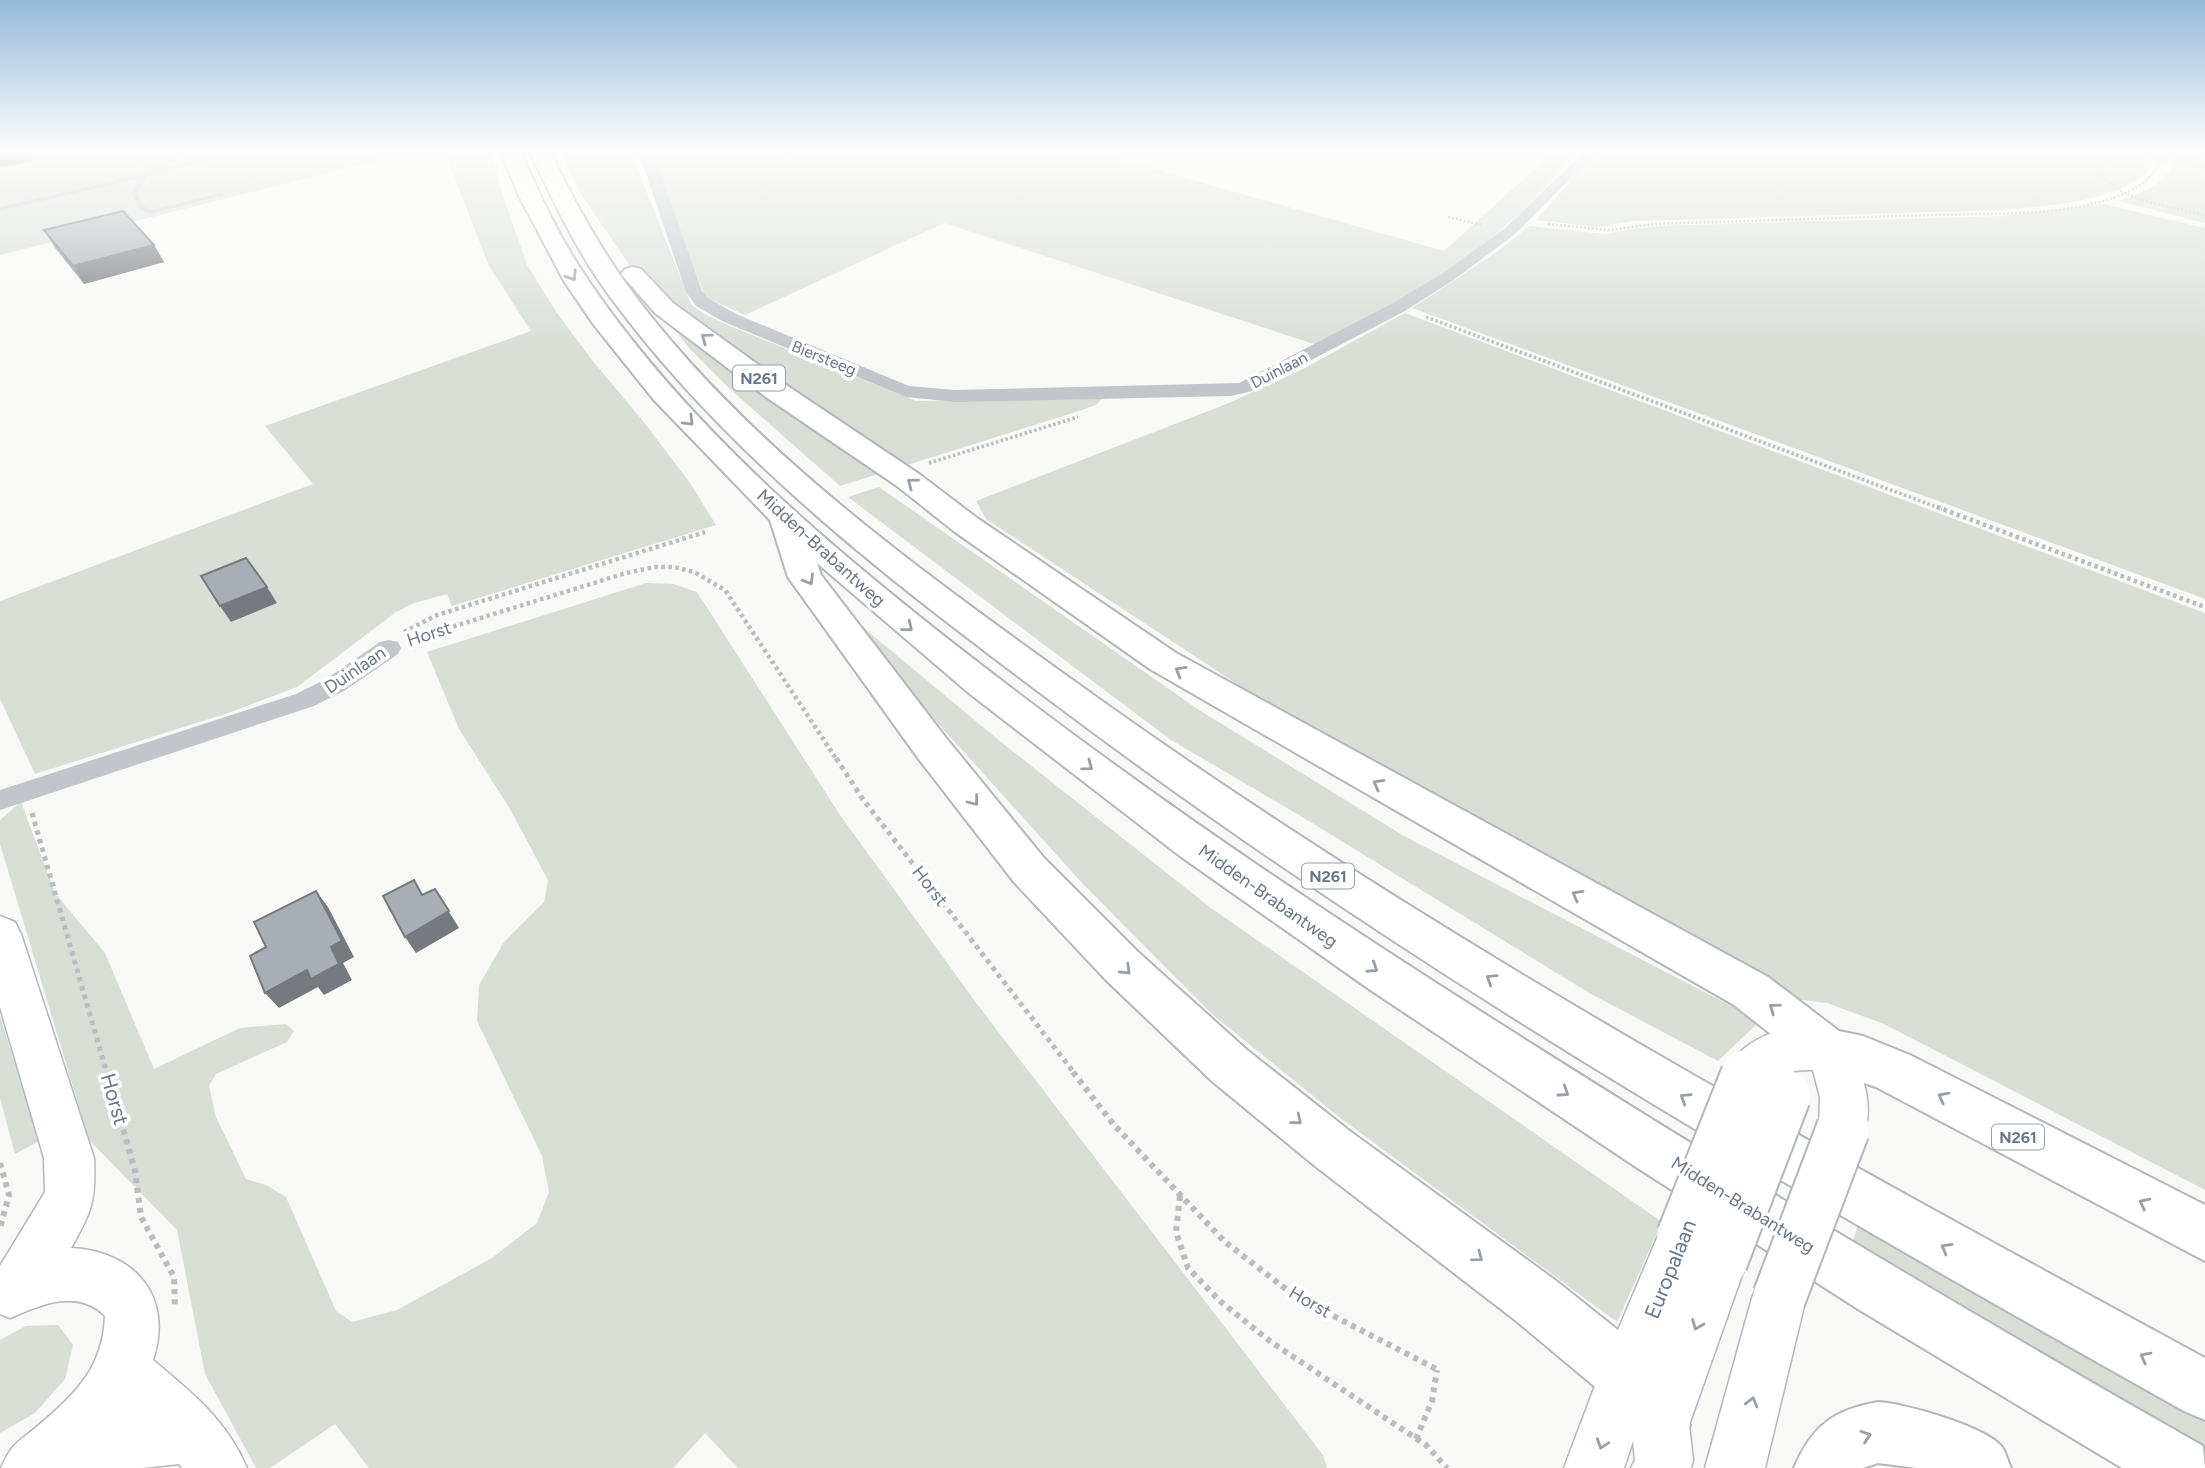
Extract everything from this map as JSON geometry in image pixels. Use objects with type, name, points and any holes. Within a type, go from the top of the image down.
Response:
[{"type":"highway","name":"Midden-Brabantweg","points":[[539,219],[549,241],[594,310],[681,414],[783,517],[914,632],[1131,798],[1299,919],[1771,1224],[2181,1468]]},
{"type":"highway","name":"Midden-Brabantweg","points":[[571,219],[594,255],[645,325],[739,425],[822,504],[944,603],[1072,700],[1338,883],[1701,1108],[2011,1285],[2205,1390]]},
{"type":"highway","name":"N261","points":[[574,219],[620,258],[664,308],[776,391],[908,481],[976,533],[1163,661],[1751,991],[1827,1050],[1863,1058],[1893,1070],[2205,1234]]},
{"type":"highway","points":[[783,517],[805,576],[900,705],[1029,870],[1122,966],[1230,1066],[1333,1149],[1535,1300],[1627,1375],[1644,1392],[1661,1447]]},
{"type":"highway","points":[[1825,1468],[1846,1443],[1876,1432],[1919,1438],[1980,1468]]},
{"type":"main road","points":[[0,934],[69,1157],[70,1192],[65,1209],[9,1292]]},
{"type":"main road","name":"Europalaan","points":[[1594,1468],[1627,1375],[1702,1249],[1766,1086],[1794,1082],[1827,1050]]},
{"type":"main road","points":[[1735,1468],[1779,1298],[1843,1129],[1843,1083],[1827,1050]]},
{"type":"main road","points":[[65,1209],[69,1275]]},
{"type":"main road","name":"Europalaan","points":[[1661,1447],[1702,1249]]},
{"type":"main road","points":[[9,1292],[57,1275],[90,1274],[113,1283],[131,1305],[132,1336],[122,1370],[99,1407],[49,1455]]},
{"type":"main road","points":[[122,1370],[205,1451]]},
{"type":"main road","points":[[49,1455],[116,1442],[205,1451]]},
{"type":"street","name":"Biersteeg","points":[[669,219],[694,292],[714,311],[906,391],[955,397],[1116,393]]},
{"type":"street","name":"Duinlaan","points":[[1116,393],[1231,390],[1245,387],[1399,307],[1485,251],[1524,219]]},
{"type":"street","name":"Duinlaan","points":[[0,800],[305,700],[335,685],[389,648]]},
{"type":"path","points":[[1521,221],[1608,230],[1656,223],[1813,219]]},
{"type":"path","points":[[1399,307],[2205,607]]},
{"type":"path","points":[[928,463],[1104,408],[1114,403],[1116,393]]},
{"type":"path","name":"Duinlaan","points":[[389,648],[405,630],[437,615],[705,532]]},
{"type":"path","name":"Horst","points":[[389,648],[626,573],[674,567],[707,577],[725,590],[862,798],[1114,1125],[1225,1242],[1295,1296],[1438,1370],[1432,1402],[1416,1439]]},
{"type":"path","name":"Horst","points":[[26,790],[135,1171],[141,1217],[174,1277],[175,1313]]},
{"type":"path","points":[[0,1163],[9,1195],[0,1228]]},
{"type":"path","points":[[1180,1195],[1176,1232],[1188,1268],[1221,1302],[1271,1342],[1426,1445],[1447,1468]]},
{"type":"shaded area","points":[[0,219],[146,219],[0,255]]},
{"type":"shaded area","points":[[471,219],[511,219],[527,265],[557,313],[690,483],[716,525],[452,606],[447,594],[414,603],[396,612],[297,687],[228,713],[35,774],[0,699],[0,601],[313,484],[265,426],[531,331],[489,266]]},
{"type":"shaded area","points":[[598,219],[657,219],[691,304],[704,314],[916,401],[1103,398],[1096,405],[1079,411],[840,486],[729,388],[689,348]]},
{"type":"shaded area","points":[[675,219],[1329,219],[1444,251],[1480,219],[1514,219],[1466,257],[1404,298],[1317,345],[944,223],[745,315],[709,299],[704,294]]},
{"type":"shaded area","points":[[1717,219],[1633,221],[1598,227],[1536,220]]},
{"type":"shaded area","points":[[1916,219],[2165,219],[2205,228],[2205,599],[1412,308],[1494,254],[1530,226],[1604,234],[1653,226]]},
{"type":"shaded area","points":[[2187,219],[2205,219],[2205,223]]},
{"type":"shaded area","points":[[1405,313],[2205,613],[2205,1190],[1884,1024],[1827,1003],[1802,1000],[1316,736],[986,519],[976,501],[1229,403],[1305,368]]},
{"type":"shaded area","points":[[879,487],[1199,710],[1404,836],[1760,1021],[1718,1061],[1591,994],[1171,740],[848,497]]},
{"type":"shaded area","points":[[646,583],[673,584],[697,592],[840,815],[977,1004],[1323,1455],[1327,1468],[738,1468],[705,1433],[673,1468],[369,1468],[335,1424],[270,1468],[256,1468],[205,1374],[177,1230],[89,1140],[0,844],[0,820],[21,802],[55,893],[105,953],[154,1069],[240,1028],[286,1024],[294,1031],[287,1042],[216,1074],[209,1086],[216,1117],[246,1179],[266,1185],[286,1197],[336,1311],[352,1322],[397,1310],[492,1258],[537,1223],[549,1192],[542,1156],[477,1021],[479,985],[504,942],[544,902],[548,880],[510,809],[459,729],[427,652]]},
{"type":"shaded area","points":[[859,624],[1001,742],[1211,908],[1662,1222],[1617,1322],[1339,1117],[1212,1014],[1082,883],[852,628]]},
{"type":"shaded area","points":[[0,1016],[39,1141],[15,1154],[0,1098]]},
{"type":"shaded area","points":[[1859,1223],[2205,1419],[2205,1455],[1850,1248]]},
{"type":"shaded area","points":[[58,1325],[73,1345],[65,1379],[35,1413],[0,1433],[0,1340],[26,1326]]},
{"type":"building","points":[[92,219],[130,219],[154,245],[73,266],[44,230]]},
{"type":"building","points":[[246,558],[267,587],[220,606],[201,576]]},
{"type":"building","points":[[414,880],[422,895],[435,889],[449,911],[405,937],[383,896]]},
{"type":"building","points":[[316,891],[342,941],[331,947],[339,964],[311,979],[307,970],[265,993],[250,956],[266,947],[254,922]]}]
